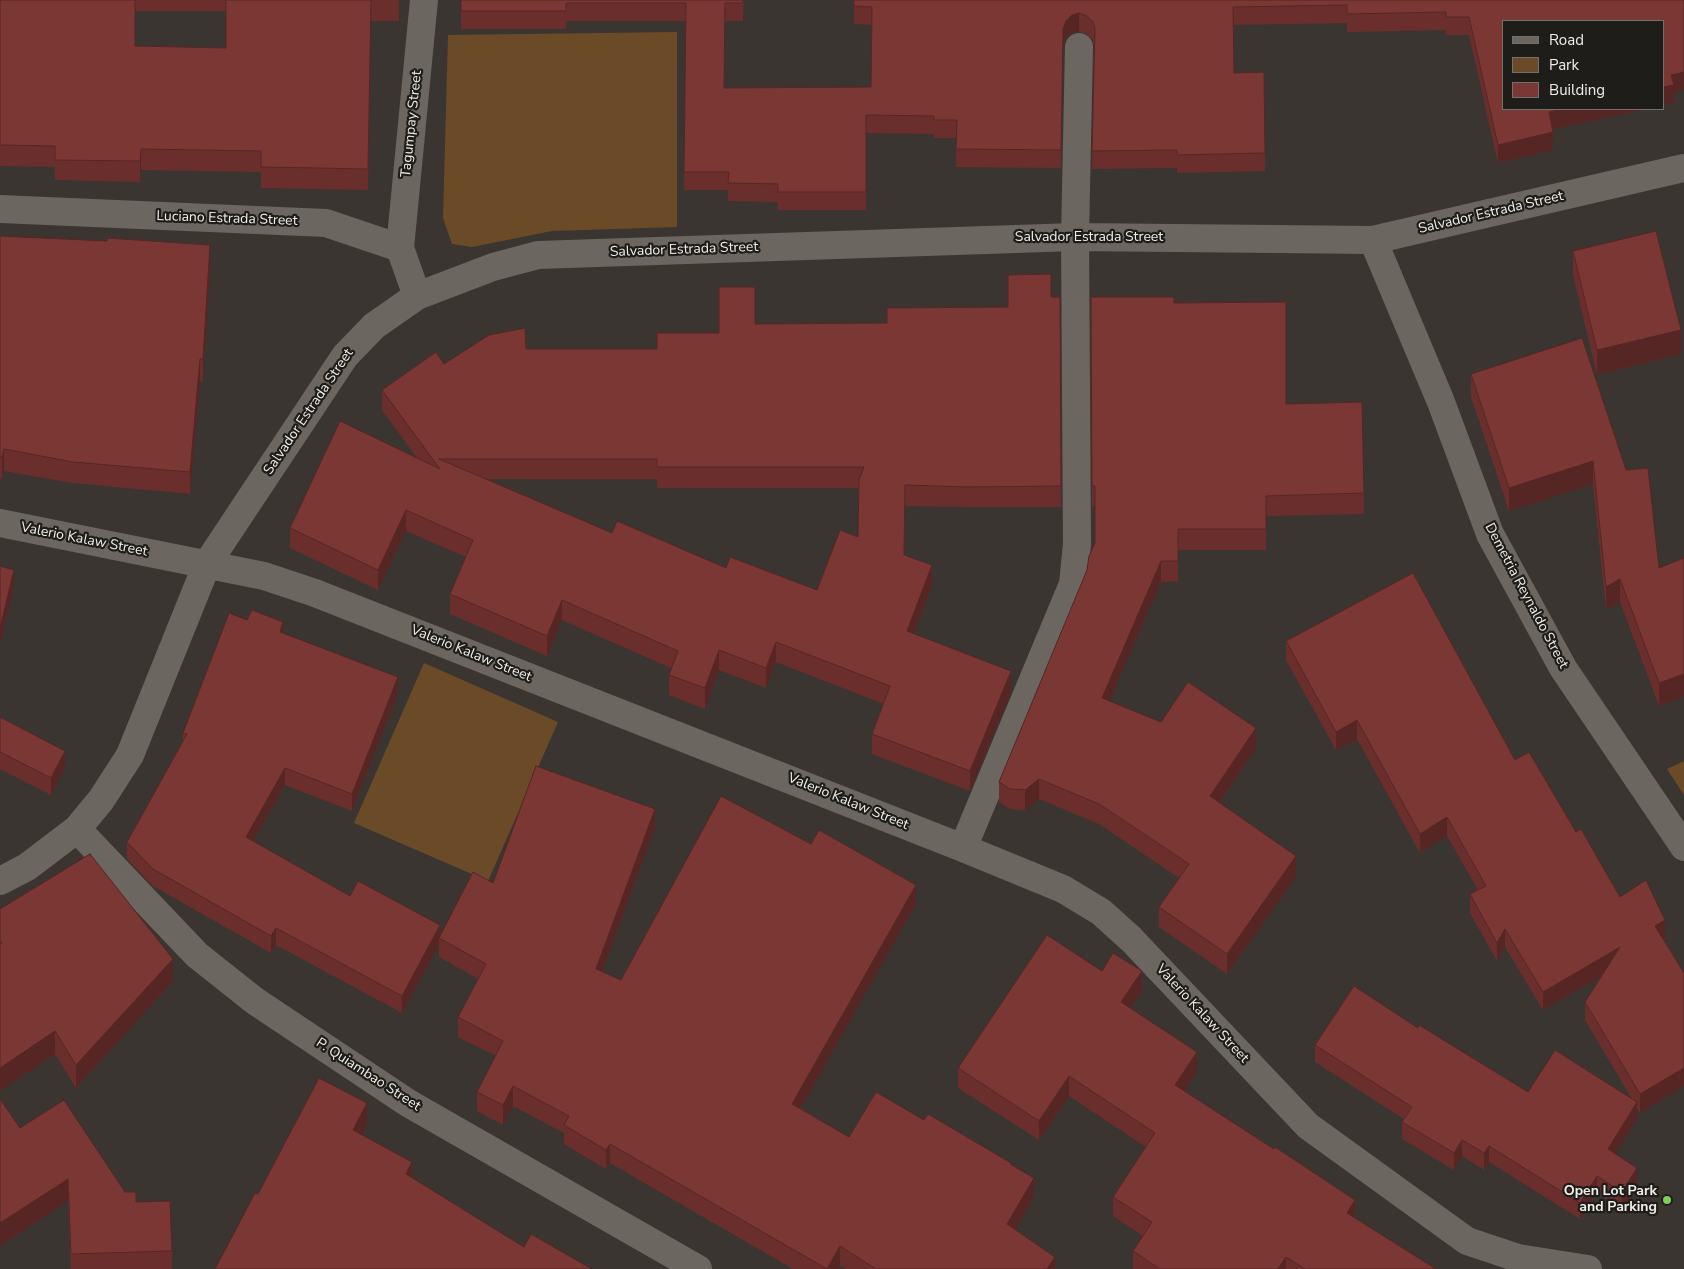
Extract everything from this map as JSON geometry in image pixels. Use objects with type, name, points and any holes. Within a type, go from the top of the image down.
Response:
[{"type":"street","name":"Tagumpay Street","points":[[400,248],[424,0]]},
{"type":"street","points":[[963,848],[1074,584],[1077,544],[1075,237],[1079,47]]},
{"type":"street","name":"Salvador Estrada Street","points":[[0,881],[27,867],[77,829],[101,800],[130,755],[207,564],[344,356],[374,326],[417,296],[493,267],[538,254],[1075,237],[1373,240],[1684,168]]},
{"type":"street","name":"Luciano Estrada Street","points":[[0,210],[326,223],[400,248]]},
{"type":"street","name":"Demetria Reynaldo Street","points":[[1373,240],[1441,402],[1490,534],[1563,668],[1684,847]]},
{"type":"street","points":[[400,248],[417,296]]},
{"type":"street","name":"Valerio Kalaw Street","points":[[0,523],[264,576],[315,592],[963,848],[1063,890],[1101,912],[1131,939],[1308,1126],[1468,1241],[1518,1258],[1588,1269]]},
{"type":"street","name":"P. Quiambao Street","points":[[77,829],[197,955],[254,1002],[408,1102],[698,1269]]},
{"type":"green space","points":[[677,32],[677,227],[552,231],[472,247],[452,244],[443,218],[448,35]]},
{"type":"green space","points":[[424,663],[558,722],[488,881],[354,823]]},
{"type":"green space","points":[[1684,761],[1684,795],[1667,769]]},
{"type":"building","points":[[0,0],[135,0],[135,46],[226,48],[226,0],[371,0],[368,169],[261,167],[261,151],[141,149],[140,161],[55,160],[55,146],[0,145]]},
{"type":"building","points":[[461,0],[743,0],[743,3],[725,3],[724,88],[871,87],[872,7],[854,6],[854,0],[1684,0],[1684,72],[1671,75],[1674,85],[1664,87],[1664,20],[1502,20],[1502,110],[1558,110],[1549,112],[1553,132],[1498,145],[1469,17],[1446,17],[1446,12],[1347,14],[1347,5],[1233,7],[1234,73],[1264,72],[1265,153],[1177,155],[1177,150],[1092,151],[1095,29],[1093,22],[1087,16],[1079,13],[1072,15],[1066,21],[1063,29],[1061,150],[956,149],[957,120],[934,120],[934,116],[866,115],[866,192],[778,192],[778,184],[728,183],[729,172],[684,172],[686,3],[566,3],[566,11],[461,11]]},
{"type":"building","points":[[1656,231],[1681,330],[1597,350],[1573,251]]},
{"type":"building","points":[[0,236],[107,241],[107,238],[210,245],[203,359],[200,359],[190,472],[73,462],[4,449],[2,457],[0,457]]},
{"type":"building","points":[[1051,274],[1051,297],[1060,297],[1061,486],[967,487],[905,485],[904,555],[932,565],[907,631],[1011,671],[970,771],[872,734],[890,686],[776,642],[766,668],[719,650],[705,688],[669,675],[678,651],[562,600],[547,636],[450,594],[473,540],[406,510],[378,570],[290,528],[340,421],[440,469],[382,390],[436,352],[444,364],[489,335],[525,328],[526,349],[657,349],[657,333],[719,333],[719,287],[755,287],[755,324],[887,323],[887,308],[1008,307],[1008,275]],"holes":[[[439,459],[657,459],[657,467],[864,467],[859,480],[858,537],[840,530],[817,590],[730,557],[726,568],[617,521],[612,533]]]},
{"type":"building","points":[[1091,297],[1174,297],[1174,303],[1286,302],[1286,404],[1362,402],[1364,493],[1266,496],[1266,529],[1178,529],[1178,561],[1161,561],[1102,698],[1161,722],[1188,682],[1256,728],[1210,796],[1296,856],[1227,954],[1159,907],[1189,864],[1099,804],[1039,779],[1025,790],[1010,789],[999,782],[1087,570],[1089,556],[1095,543],[1095,486],[1092,486]]},
{"type":"building","points":[[1582,338],[1626,470],[1648,468],[1659,568],[1684,558],[1684,674],[1659,683],[1620,579],[1606,587],[1593,461],[1509,488],[1471,374]]},
{"type":"building","points":[[0,566],[14,570],[0,628]]},
{"type":"building","points":[[1413,573],[1515,760],[1529,752],[1576,832],[1581,829],[1620,897],[1646,880],[1665,920],[1655,926],[1684,973],[1684,1068],[1640,1094],[1585,1002],[1620,947],[1543,992],[1505,929],[1497,943],[1470,894],[1486,886],[1447,817],[1420,834],[1357,720],[1336,732],[1286,641]]},
{"type":"building","points":[[252,610],[283,622],[280,632],[398,677],[352,794],[285,768],[246,837],[350,896],[358,881],[440,925],[402,996],[276,928],[271,936],[153,869],[127,842],[187,734],[183,733],[229,613],[247,620]]},
{"type":"building","points":[[0,717],[65,751],[51,778],[0,752]]},
{"type":"building","points":[[536,766],[655,809],[596,969],[621,980],[721,796],[811,844],[819,830],[916,885],[792,1104],[849,1137],[876,1092],[924,1120],[928,1114],[1011,1163],[1034,1178],[1007,1224],[1055,1257],[1047,1269],[876,1269],[840,1246],[827,1269],[610,1144],[606,1150],[564,1125],[569,1116],[513,1086],[503,1105],[477,1092],[503,1041],[458,1017],[486,964],[439,938],[473,872],[493,883]]},
{"type":"building","points":[[90,854],[173,959],[76,1065],[55,1031],[0,1068],[0,944],[2,943],[0,940],[0,909]]},
{"type":"building","points":[[1047,935],[1102,971],[1113,953],[1142,971],[1121,1002],[1197,1052],[1175,1085],[1274,1149],[1275,1147],[1355,1200],[1347,1213],[1436,1269],[1305,1269],[1286,1257],[1278,1269],[1160,1269],[1133,1251],[1152,1222],[1113,1197],[1155,1133],[1069,1076],[1039,1121],[958,1068]]},
{"type":"building","points":[[1354,986],[1418,1028],[1419,1025],[1528,1092],[1555,1050],[1637,1102],[1608,1149],[1637,1168],[1622,1192],[1597,1176],[1580,1203],[1489,1146],[1484,1153],[1462,1140],[1454,1153],[1402,1122],[1412,1107],[1315,1045]]},
{"type":"building","points":[[319,1078],[367,1103],[353,1130],[412,1162],[406,1174],[524,1247],[531,1234],[592,1269],[215,1269],[255,1193],[258,1194]]},
{"type":"building","points":[[0,1099],[20,1128],[64,1100],[125,1192],[136,1192],[136,1202],[170,1201],[172,1251],[71,1254],[68,1179],[0,1223]]},
{"type":"place","name":"Open Lot Park and Parking","points":[[1667,1200]]}]
